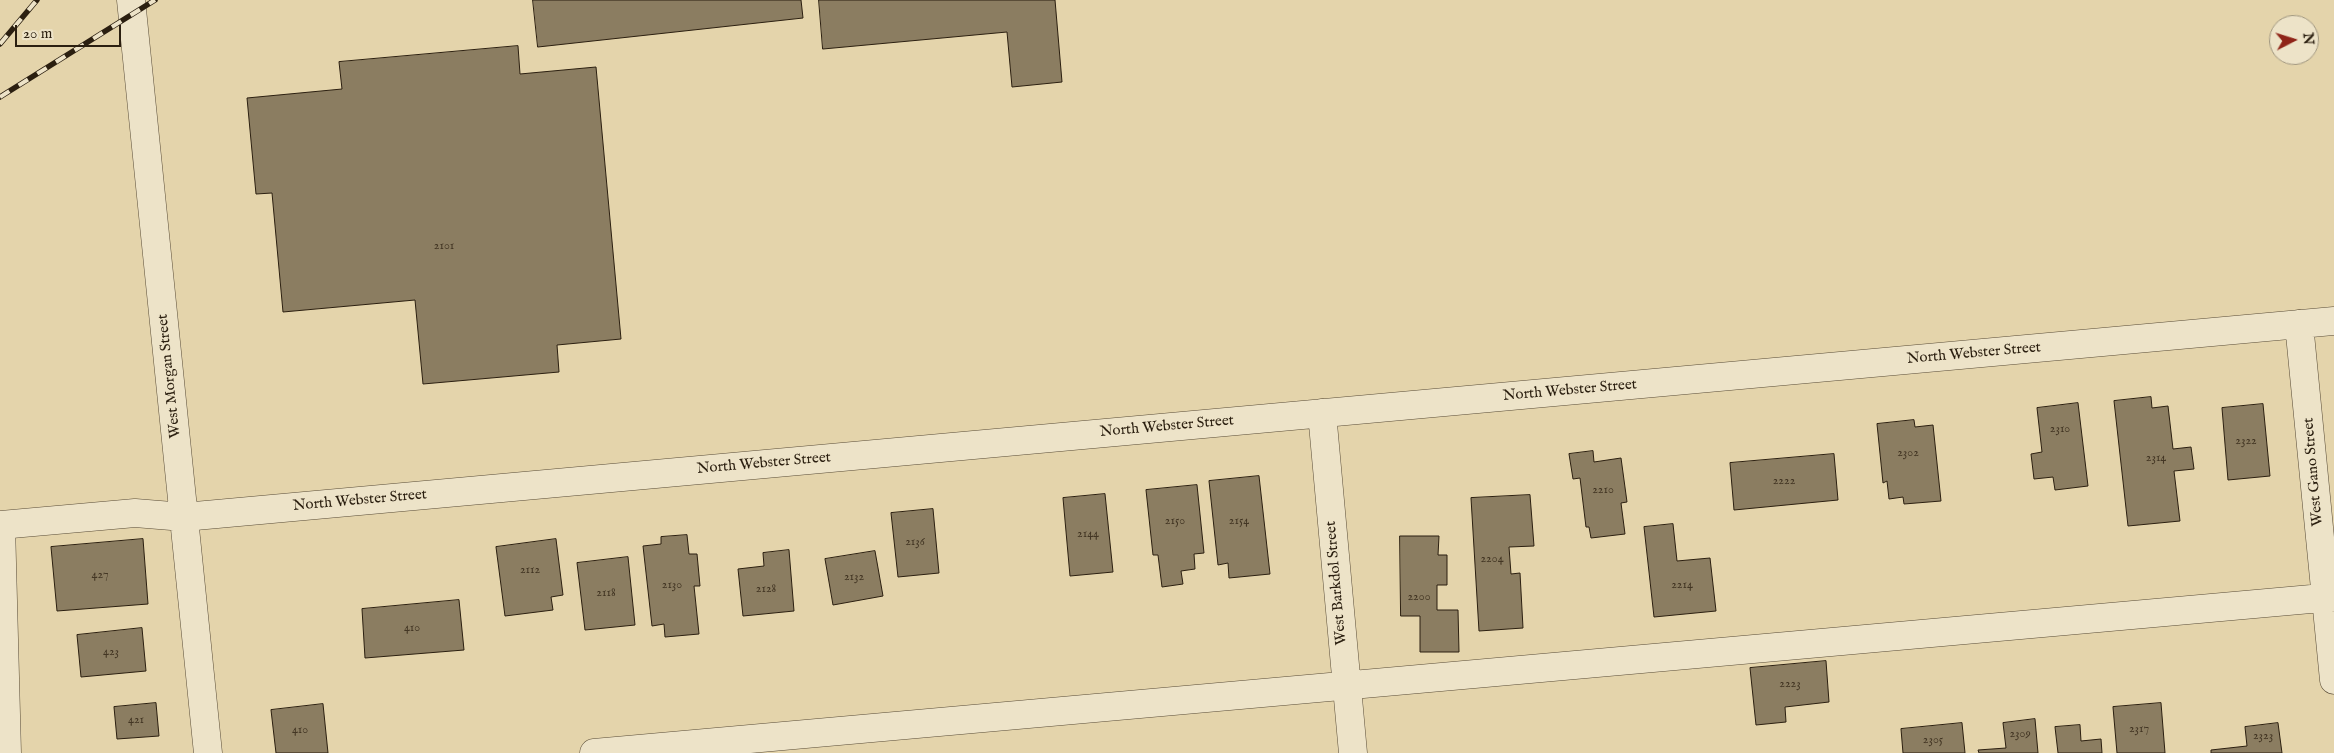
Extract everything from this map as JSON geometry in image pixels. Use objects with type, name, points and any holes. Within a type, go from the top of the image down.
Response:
[{"type":"street","name":"West Morgan Street","points":[[130,0],[147,140],[208,753]]},
{"type":"street","name":"North Webster Street","points":[[1,525],[135,513],[184,517],[2334,321]]},
{"type":"street","name":"West Gano Street","points":[[2299,324],[2330,597],[2334,680]]},
{"type":"street","name":"West Barkdol Street","points":[[1322,413],[1353,753]]},
{"type":"street","points":[[1,525],[7,753]]},
{"type":"street","points":[[594,753],[2330,597]]},
{"type":"building","points":[[533,0],[801,0],[803,18],[538,47]]},
{"type":"building","points":[[819,0],[1055,0],[1062,82],[1012,87],[1007,32],[823,49]]},
{"type":"building","points":[[518,46],[520,74],[596,67],[621,339],[557,345],[559,372],[423,384],[415,300],[283,312],[272,193],[256,194],[247,98],[342,89],[339,62]]},
{"type":"building","points":[[2151,397],[2152,408],[2168,406],[2173,449],[2191,447],[2194,469],[2174,471],[2180,521],[2128,526],[2114,401]]},
{"type":"building","points":[[2078,403],[2088,486],[2055,490],[2053,477],[2034,479],[2031,454],[2042,452],[2037,408]]},
{"type":"building","points":[[2263,404],[2270,476],[2228,480],[2222,408]]},
{"type":"building","points":[[1914,420],[1915,427],[1933,425],[1941,501],[1904,504],[1903,497],[1889,499],[1887,481],[1883,483],[1877,424]]},
{"type":"building","points":[[1593,451],[1594,462],[1621,458],[1627,502],[1621,503],[1625,534],[1591,538],[1589,527],[1586,527],[1580,478],[1573,479],[1569,454]]},
{"type":"building","points":[[1834,454],[1838,500],[1734,510],[1730,463]]},
{"type":"building","points":[[1259,476],[1270,574],[1229,578],[1228,563],[1218,565],[1209,481]]},
{"type":"building","points":[[1197,485],[1204,553],[1194,554],[1195,569],[1181,571],[1183,584],[1162,587],[1158,555],[1153,555],[1146,490]]},
{"type":"building","points":[[1105,494],[1113,572],[1070,576],[1063,498]]},
{"type":"building","points":[[1530,495],[1534,546],[1509,547],[1511,574],[1520,573],[1523,628],[1479,631],[1471,498]]},
{"type":"building","points":[[933,509],[939,573],[898,577],[891,513]]},
{"type":"building","points":[[1673,524],[1677,561],[1710,558],[1716,611],[1654,617],[1644,527]]},
{"type":"building","points":[[687,535],[689,554],[697,554],[700,586],[694,586],[699,634],[665,637],[664,624],[652,626],[643,546],[661,544],[661,537]]},
{"type":"building","points":[[1400,536],[1439,536],[1438,555],[1447,555],[1447,585],[1437,585],[1437,610],[1458,610],[1459,652],[1420,652],[1420,616],[1401,616]]},
{"type":"building","points":[[143,539],[148,604],[57,611],[51,547]]},
{"type":"building","points":[[556,539],[563,595],[551,597],[553,610],[505,616],[496,547]]},
{"type":"building","points":[[789,550],[794,611],[743,616],[738,569],[764,566],[763,553]]},
{"type":"building","points":[[875,551],[883,596],[833,605],[825,559]]},
{"type":"building","points":[[628,557],[635,625],[585,630],[577,563]]},
{"type":"building","points":[[459,600],[464,650],[365,658],[362,609]]},
{"type":"building","points":[[142,628],[146,671],[81,677],[77,635]]},
{"type":"building","points":[[1826,661],[1829,702],[1785,707],[1786,722],[1756,725],[1750,668]]},
{"type":"building","points":[[156,703],[159,736],[117,739],[114,707]]},
{"type":"building","points":[[2161,703],[2165,753],[2117,753],[2113,707]]},
{"type":"building","points":[[323,704],[328,753],[276,753],[271,710]]},
{"type":"building","points":[[2035,719],[2038,753],[1979,753],[1978,750],[2006,748],[2003,723]]},
{"type":"building","points":[[1962,723],[1965,753],[1903,753],[1901,729]]},
{"type":"building","points":[[2278,723],[2282,753],[2211,753],[2211,750],[2247,746],[2245,727]]},
{"type":"building","points":[[2080,725],[2081,741],[2101,739],[2102,753],[2058,753],[2055,727]]},
{"type":"railway","points":[[0,44],[37,0]]},
{"type":"railway","points":[[0,97],[155,0]]}]
